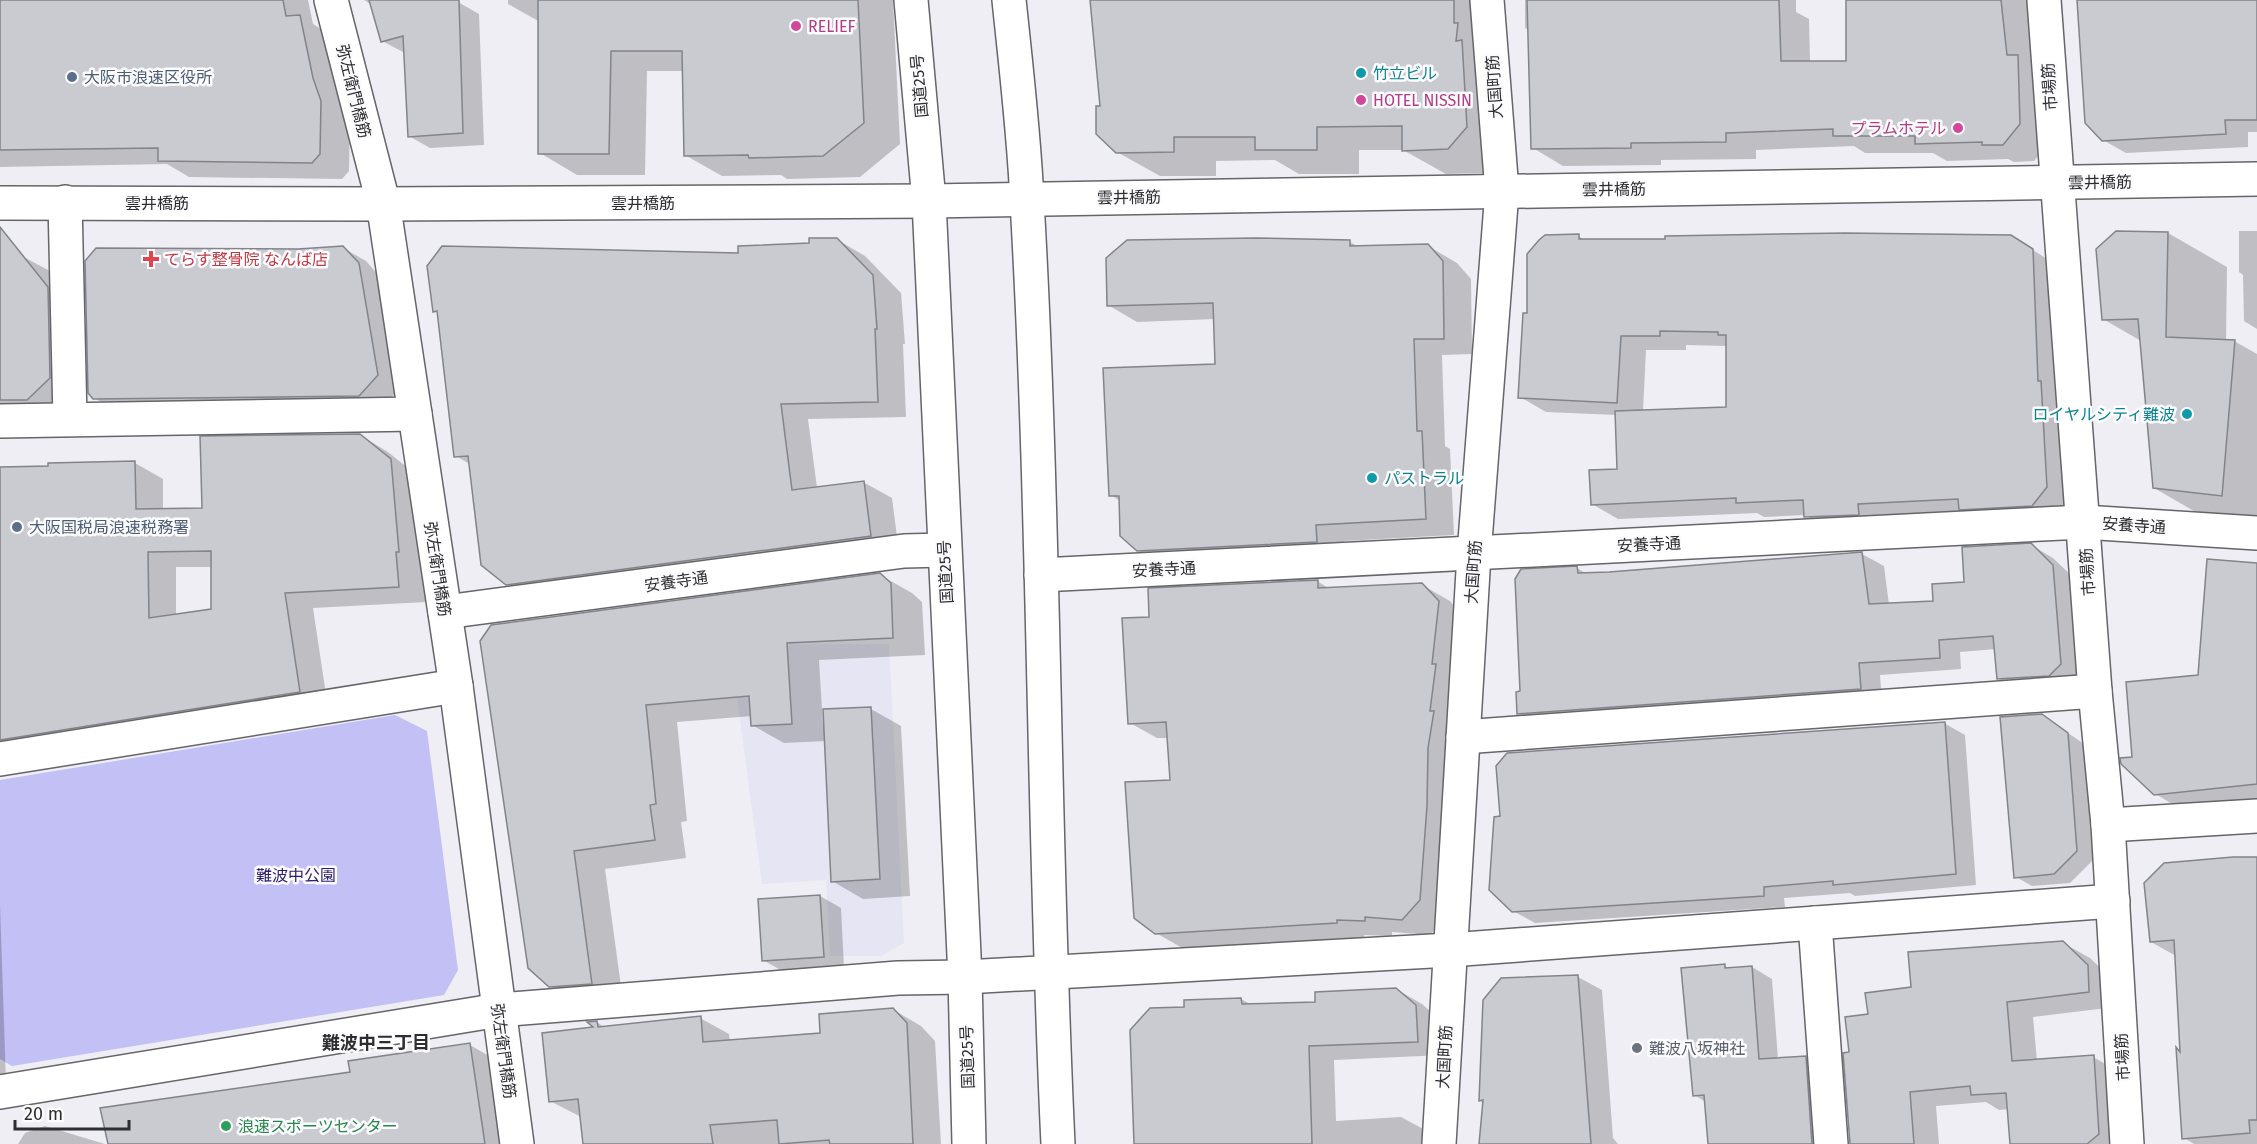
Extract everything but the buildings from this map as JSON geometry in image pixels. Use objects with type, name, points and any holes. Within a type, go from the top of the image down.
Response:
[{"type":"main road","name":"弥左衛門橋筋","points":[[331,0],[383,204],[456,686],[517,1144]]},
{"type":"main road","name":"国道25号","points":[[911,0],[929,201],[965,976],[969,1144]]},
{"type":"main road","points":[[1009,0],[1027,199],[1041,575],[1050,971],[1058,1144]]},
{"type":"main road","name":"大国町筋","points":[[1440,1144],[1474,554],[1502,191],[1487,0]]},
{"type":"main road","name":"市場筋","points":[[2044,0],[2095,691],[2108,825],[2127,1144]]},
{"type":"main road","name":"雲井橋筋","points":[[0,202],[383,204],[929,201],[2257,179]]},
{"type":"main road","points":[[65,202],[70,419]]},
{"type":"main road","points":[[0,421],[415,414]]},
{"type":"main road","name":"安養寺通","points":[[1041,575],[2083,522],[2257,533]]},
{"type":"main road","name":"安養寺通","points":[[445,612],[904,551],[944,550]]},
{"type":"main road","points":[[0,759],[456,686]]},
{"type":"main road","points":[[1463,737],[2095,691]]},
{"type":"main road","points":[[2108,825],[2257,816]]},
{"type":"main road","points":[[0,1092],[499,1010],[898,978],[1450,950],[2113,901]]},
{"type":"main road","points":[[1815,923],[1832,1144]]},
{"type":"shaded area","points":[[889,644],[904,943],[881,956],[830,956],[826,880],[762,884],[730,645]]},
{"type":"green space","name":"難波中公園","points":[[395,715],[427,731],[458,970],[444,995],[12,1066],[0,1059],[0,780]]},
{"type":"place","name":"RELIEF","points":[[796,26]]},
{"type":"place","name":"竹立ビル","points":[[1361,73]]},
{"type":"place","name":"大阪市浪速区役所","points":[[72,77]]},
{"type":"place","name":"HOTEL NISSIN","points":[[1361,100]]},
{"type":"place","name":"プラムホテル","points":[[1958,128]]},
{"type":"place","name":"てらす整骨院 なんば店","points":[[151,259]]},
{"type":"place","name":"ロイヤルシティ難波","points":[[2187,414]]},
{"type":"place","name":"パストラル","points":[[1372,478]]},
{"type":"place","name":"大阪国税局浪速税務署","points":[[17,527]]},
{"type":"place","name":"難波八坂神社","points":[[1637,1048]]},
{"type":"place","name":"浪速スポーツセンター","points":[[226,1126]]},
{"type":"district","name":"難波中三丁目","points":[[376,1043]]}]
